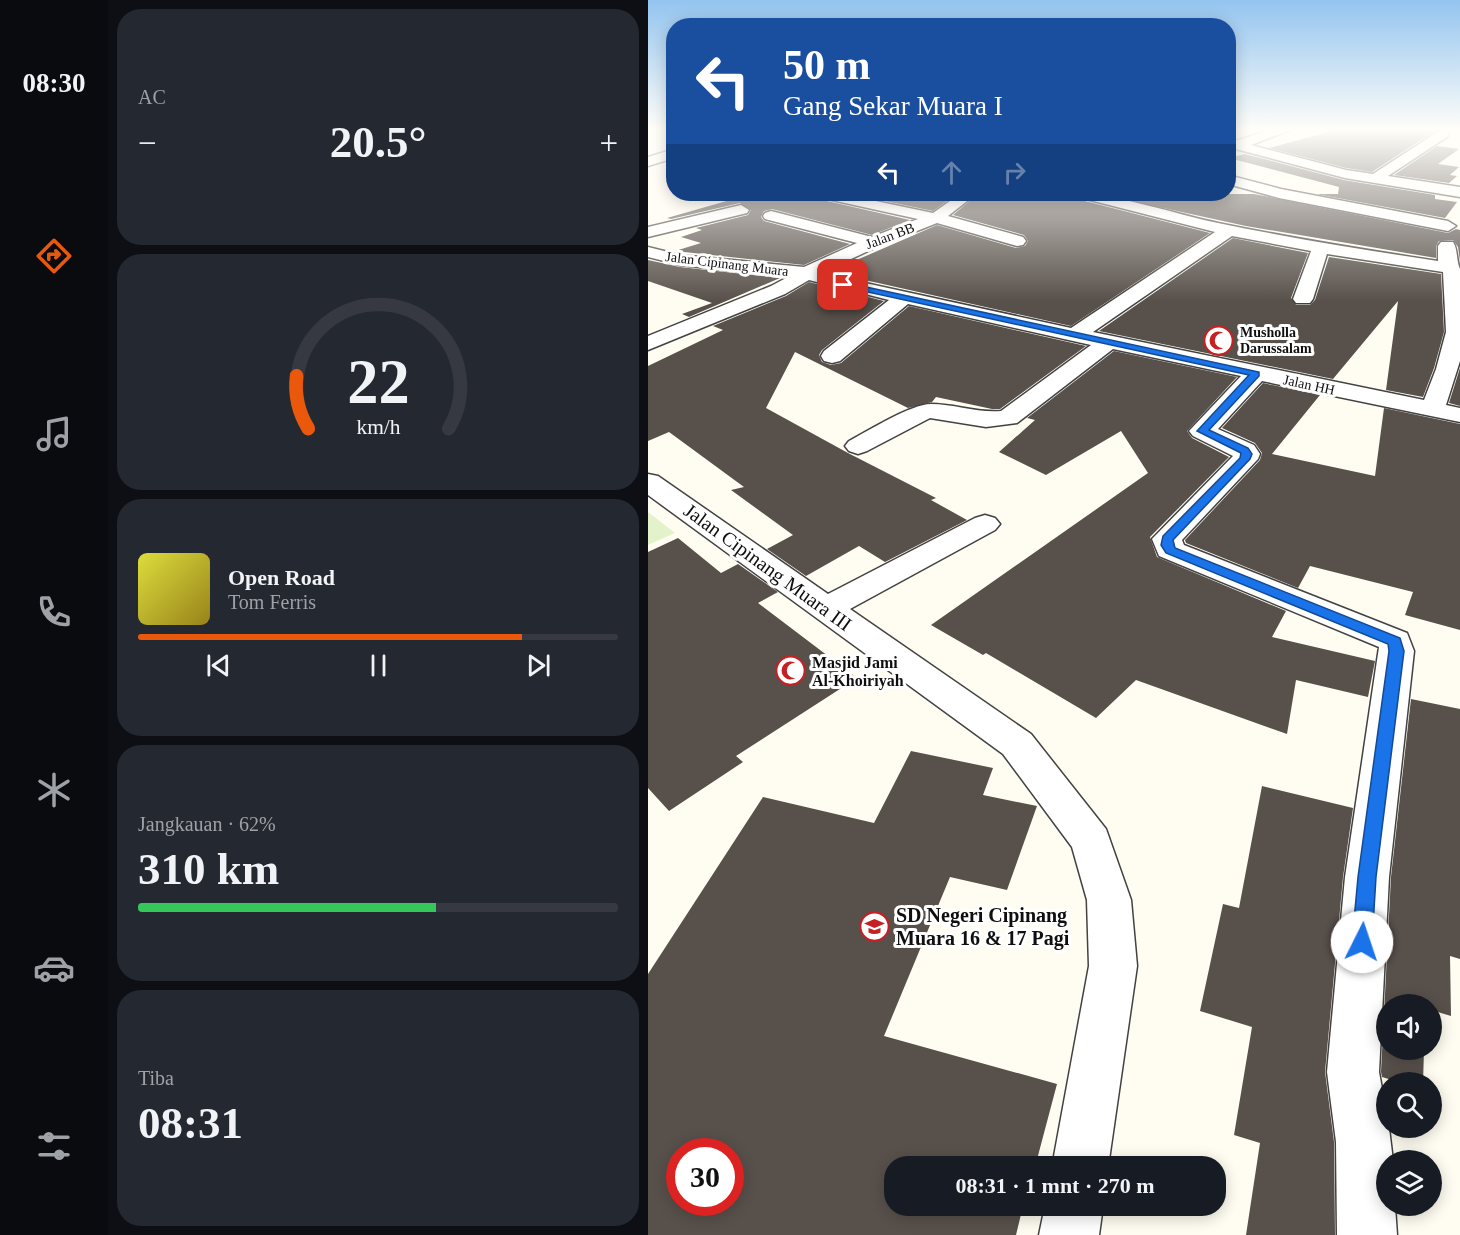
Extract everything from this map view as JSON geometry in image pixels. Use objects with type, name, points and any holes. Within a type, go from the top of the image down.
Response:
[{"type":"street","points":[[1260,205],[1280,186]]},
{"type":"street","points":[[1296,186],[1454,235],[1447,260],[1454,276],[1456,332],[1447,369],[1432,410]]},
{"type":"street","points":[[1419,186],[1460,192]]},
{"type":"street","points":[[856,201],[936,218],[1017,241]]},
{"type":"street","name":"Jalan BB","points":[[807,273],[873,242],[936,218],[959,201]]},
{"type":"street","points":[[1109,201],[1230,225],[1321,247],[1450,268]]},
{"type":"street","points":[[1132,207],[1146,201]]},
{"type":"street","points":[[648,232],[741,210]]},
{"type":"street","points":[[771,216],[873,242]]},
{"type":"street","points":[[1075,335],[1230,225]]},
{"type":"street","points":[[1303,299],[1321,247]]},
{"type":"street","name":"Jalan Cipinang Muara","points":[[650,254],[680,260],[807,273]]},
{"type":"street","points":[[648,344],[778,290],[807,273]]},
{"type":"street","name":"Jalan HH","points":[[807,273],[843,285],[1256,374],[1460,415]]},
{"type":"street","points":[[832,356],[904,298]]},
{"type":"street","points":[[858,446],[924,412],[931,411],[986,420],[1008,418],[1109,342]]},
{"type":"street","points":[[1256,374],[1202,431],[1245,450],[1247,454],[1245,459],[1167,539],[1167,545],[1170,550],[1395,641],[1396,651],[1367,877],[1353,1072],[1364,1142],[1367,1235]]},
{"type":"street","name":"Jalan Cipinang Muara III","points":[[648,482],[1017,744],[1091,841],[1109,900],[1113,966],[1082,1156]]},
{"type":"street","points":[[825,609],[985,524]]},
{"type":"street","points":[[1069,1235],[1072,1216]]},
{"type":"green space","points":[[648,512],[675,533],[648,545]]},
{"type":"building","points":[[1334,186],[1378,186],[1435,195],[1435,199],[1457,202],[1445,218],[1316,194],[1338,194],[1339,187]]},
{"type":"building","points":[[1236,194],[1254,194],[1448,233],[1456,229],[1460,230],[1460,261],[1458,247],[1453,240],[1439,241],[1436,246],[1436,258],[1246,226],[1131,201],[1236,201]]},
{"type":"building","points":[[726,201],[827,201],[910,220],[872,235],[772,209],[764,211],[761,217],[764,221],[850,244],[804,265],[675,251],[701,243],[681,237],[702,230],[696,228],[748,215],[751,210],[740,203],[667,218]]},
{"type":"building","points":[[885,201],[947,201],[933,211]]},
{"type":"building","points":[[970,201],[1085,201],[1210,233],[1071,326],[829,272],[937,225],[1016,248],[1025,246],[1028,241],[1024,235],[953,215]]},
{"type":"building","points":[[1233,238],[1308,253],[1291,298],[1296,305],[1310,305],[1315,300],[1329,257],[1441,274],[1444,332],[1423,397],[1386,390],[1398,301],[1333,379],[1099,331]]},
{"type":"building","points":[[648,260],[680,267],[780,278],[689,317],[682,314],[712,303],[648,281]]},
{"type":"building","points":[[809,282],[884,301],[822,350],[819,355],[822,362],[831,365],[841,363],[909,306],[1086,346],[1000,409],[936,397],[932,402],[908,408],[795,352],[766,408],[936,498],[931,500],[967,520],[885,562],[859,546],[806,576],[767,549],[793,535],[731,490],[744,487],[669,432],[648,441],[648,366],[723,330],[713,326],[786,296]]},
{"type":"building","points":[[1114,351],[1237,377],[1187,431],[1192,438],[1229,457],[1150,537],[1157,557],[1286,611],[1272,637],[1375,661],[1368,697],[1296,680],[1287,734],[1136,680],[1096,718],[986,653],[983,655],[931,625],[1148,473],[1121,431],[1046,475],[999,452],[1035,420],[1027,418]]},
{"type":"building","points":[[1460,368],[1460,406],[1449,403]]},
{"type":"building","points":[[1263,383],[1320,395],[1272,454],[1375,476],[1384,408],[1460,424],[1460,630],[1405,615],[1413,592],[1310,566],[1298,588],[1186,543],[1185,540],[1260,460],[1262,453],[1255,443],[1222,428]]},
{"type":"building","points":[[678,538],[721,573],[738,564],[778,592],[758,603],[857,678],[736,756],[743,762],[669,811],[648,788],[648,552]]},
{"type":"building","points":[[1411,699],[1460,709],[1460,959],[1450,956],[1451,1016],[1442,1013],[1442,994],[1385,994],[1391,877]]},
{"type":"building","name":"SD Negeri Cipinang Muara 16 & 17 Pagi","points":[[911,751],[993,768],[983,795],[1037,806],[1007,890],[950,877],[884,1036],[1057,1084],[1038,1156],[884,1156],[884,1216],[1021,1216],[1016,1235],[648,1235],[648,974],[763,797],[874,823]]},
{"type":"building","points":[[1262,786],[1353,808],[1343,877],[1325,1072],[1334,1142],[1335,1235],[1246,1235],[1260,1143],[1234,1135],[1252,1027],[1200,1011],[1223,904],[1239,908]]},
{"type":"building","points":[[1382,1060],[1424,1060],[1423,1072],[1381,1072]]},
{"type":"place","name":"Musholla Darussalam","points":[[1219,340]]},
{"type":"place","name":"Masjid Jami Al-Khoiriyah","points":[[791,671]]},
{"type":"place","name":"SD Negeri Cipinang Muara 16 & 17 Pagi","points":[[875,926]]},
{"type":"route","points":[[843,285],[1256,374],[1244,384],[1202,431],[1245,450],[1247,454],[1245,459],[1167,539],[1167,545],[1170,550],[1395,641],[1396,651],[1367,877],[1362,942]]}]
